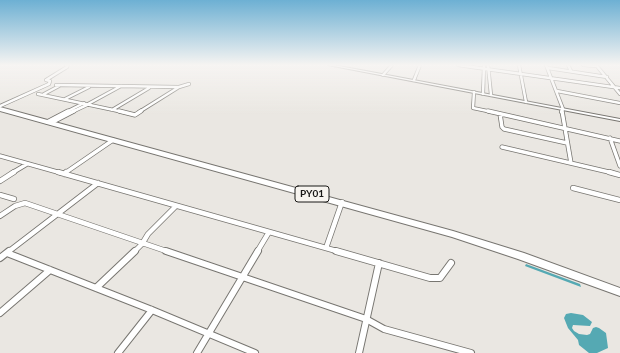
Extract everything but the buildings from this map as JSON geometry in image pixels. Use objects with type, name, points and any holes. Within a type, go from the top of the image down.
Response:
[{"type":"highway","name":"PY01","points":[[0,108],[49,123],[342,202],[453,234],[521,256],[620,292]]},
{"type":"main road","points":[[421,81],[474,92],[491,93],[526,102],[620,120]]},
{"type":"street","points":[[0,108],[49,84],[50,81]]},
{"type":"street","points":[[484,81],[484,92]]},
{"type":"street","points":[[490,81],[491,93]]},
{"type":"street","points":[[522,81],[526,102]]},
{"type":"street","points":[[553,81],[563,109],[562,113],[564,128],[571,163]]},
{"type":"street","points":[[574,81],[620,88]]},
{"type":"street","points":[[610,81],[620,94]]},
{"type":"street","points":[[43,94],[57,85],[149,88],[179,87],[189,84]]},
{"type":"street","points":[[64,99],[91,86]]},
{"type":"street","points":[[49,123],[122,86]]},
{"type":"street","points":[[38,94],[136,115],[179,87]]},
{"type":"street","points":[[112,110],[149,88]]},
{"type":"street","points":[[557,91],[620,103]]},
{"type":"street","points":[[474,92],[472,107],[620,141]]},
{"type":"street","points":[[500,114],[502,127],[504,129],[567,143]]},
{"type":"street","points":[[610,138],[620,166]]},
{"type":"street","points":[[64,174],[113,140]]},
{"type":"street","points":[[502,147],[620,175]]},
{"type":"street","points":[[0,156],[379,263],[405,272],[436,279],[440,278],[452,263]]},
{"type":"street","points":[[0,181],[27,164]]},
{"type":"street","points":[[0,258],[98,183]]},
{"type":"street","points":[[573,188],[620,200]]},
{"type":"street","points":[[0,195],[14,199]]},
{"type":"street","points":[[326,248],[342,202]]},
{"type":"street","points":[[0,216],[15,206],[25,203],[366,319],[384,329],[471,353]]},
{"type":"street","points":[[96,288],[142,244],[148,234],[176,206]]},
{"type":"street","points":[[197,353],[269,232]]},
{"type":"street","points":[[7,253],[152,310],[255,353]]},
{"type":"street","points":[[359,353],[379,263]]},
{"type":"street","points":[[0,313],[50,270]]},
{"type":"street","points":[[118,353],[152,310]]},
{"type":"water","points":[[526,264],[580,284],[581,287],[525,266]]},
{"type":"water","points":[[571,313],[583,315],[592,322],[590,326],[573,325],[572,328],[574,331],[579,334],[587,335],[590,334],[593,328],[599,328],[606,333],[608,348],[597,353],[589,353],[579,345],[578,340],[568,328],[564,318],[566,314]]}]
